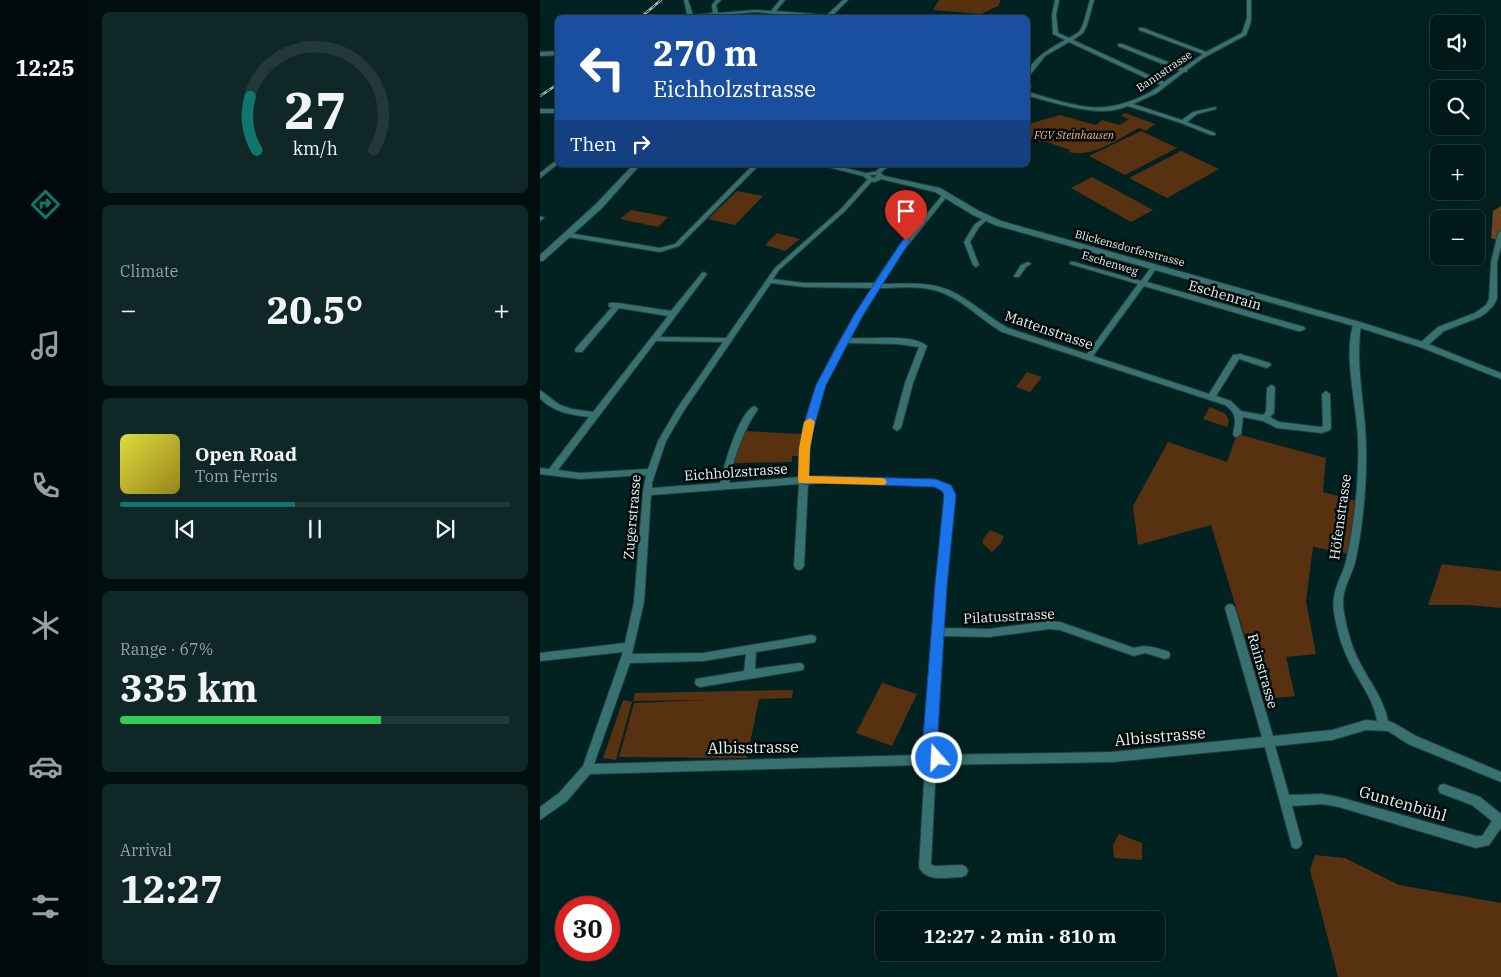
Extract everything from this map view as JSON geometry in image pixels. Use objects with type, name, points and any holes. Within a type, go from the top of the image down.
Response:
[{"type":"street","points":[[686,0],[690,15]]},
{"type":"street","points":[[716,14],[714,5],[719,0]]},
{"type":"street","points":[[774,12],[783,0]]},
{"type":"street","points":[[830,15],[846,0]]},
{"type":"street","points":[[1057,0],[1054,7],[1056,34],[1164,84]]},
{"type":"street","points":[[1030,71],[1043,55],[1083,30],[1092,0]]},
{"type":"street","name":"Bannstrasse","points":[[1030,94],[1095,110],[1112,109],[1145,98],[1207,54],[1244,34],[1250,21],[1250,0]]},
{"type":"street","points":[[708,15],[740,12],[815,15]]},
{"type":"street","points":[[1141,29],[1207,54]]},
{"type":"street","points":[[1120,45],[1185,71]]},
{"type":"street","points":[[540,54],[555,53]]},
{"type":"street","points":[[1128,104],[1213,134]]},
{"type":"street","points":[[1182,122],[1195,113],[1214,108]]},
{"type":"street","points":[[540,111],[555,111]]},
{"type":"street","points":[[540,176],[555,164]]},
{"type":"street","points":[[540,259],[599,206],[635,167]]},
{"type":"street","points":[[568,235],[660,250],[671,248],[677,245],[754,167]]},
{"type":"street","points":[[840,167],[875,180],[885,167]]},
{"type":"street","name":"Blickensdorferstrasse","points":[[879,175],[919,184],[946,194],[986,218],[1378,330],[1501,376]]},
{"type":"street","name":"Zugerstrasse","points":[[540,814],[563,797],[576,784],[587,768],[626,659],[639,602],[650,472],[670,426],[769,281],[790,256],[835,218],[868,177]]},
{"type":"street","points":[[799,566],[805,448],[809,424],[821,385],[877,285],[906,241],[946,194]]},
{"type":"street","points":[[976,266],[967,242],[976,226],[986,218]]},
{"type":"street","points":[[1423,346],[1442,328],[1472,318],[1489,306],[1493,299],[1494,256],[1501,233]]},
{"type":"street","name":"Eschenweg","points":[[1072,263],[1142,284]]},
{"type":"street","points":[[1016,276],[1023,266],[1028,264]]},
{"type":"street","points":[[1089,357],[1154,267]]},
{"type":"street","points":[[551,473],[704,274]]},
{"type":"street","name":"Mattenstrasse","points":[[769,281],[804,285],[924,286],[942,289],[960,297],[992,323],[1005,330],[1228,403],[1236,408],[1240,414]]},
{"type":"street","name":"Eschenrain","points":[[1142,284],[1301,329]]},
{"type":"street","points":[[579,350],[615,305],[673,314]]},
{"type":"street","name":"Höfenstrasse","points":[[1357,324],[1353,365],[1362,441],[1362,468],[1352,554],[1339,588],[1338,605],[1345,639],[1356,666],[1382,713],[1383,725]]},
{"type":"street","points":[[654,339],[727,340]]},
{"type":"street","points":[[845,340],[911,343],[923,346],[909,383],[897,428]]},
{"type":"street","points":[[1211,397],[1236,358],[1240,356],[1267,365]]},
{"type":"street","points":[[1265,418],[1270,414],[1272,388]]},
{"type":"street","points":[[540,393],[550,404],[562,409],[595,415]]},
{"type":"street","points":[[1238,434],[1240,414],[1265,418],[1277,425],[1322,430],[1327,428],[1326,394]]},
{"type":"street","points":[[724,487],[727,468],[742,430],[754,409]]},
{"type":"street","points":[[540,471],[580,476],[650,472]]},
{"type":"street","name":"Eichholzstrasse","points":[[647,492],[821,479],[935,483],[946,488],[950,495],[941,585],[939,632]]},
{"type":"street","name":"Rainstrasse","points":[[1230,608],[1296,843]]},
{"type":"street","name":"Pilatusstrasse","points":[[939,632],[989,633],[1049,625],[1060,626],[1134,652],[1145,649],[1165,655]]},
{"type":"street","points":[[939,632],[933,759],[925,867],[932,872],[962,871]]},
{"type":"street","points":[[626,659],[698,658],[812,639]]},
{"type":"street","points":[[540,657],[629,647]]},
{"type":"street","points":[[749,675],[751,650]]},
{"type":"street","points":[[700,682],[799,667]]},
{"type":"street","name":"Albisstrasse","points":[[587,768],[920,760],[923,754],[933,759],[1112,757],[1332,735],[1366,725],[1383,725]]},
{"type":"street","points":[[1383,725],[1390,726],[1412,740],[1501,777]]},
{"type":"street","name":"Guntenbühl","points":[[1285,801],[1322,799],[1339,802],[1476,842],[1485,841],[1500,820],[1476,801],[1444,789]]},
{"type":"green space","points":[[939,0],[1001,0],[998,6],[981,14],[933,10]]},
{"type":"green space","name":"FGV Steinhausen","points":[[1125,113],[1155,124],[1146,131],[1139,128],[1114,142],[1087,152],[1068,152],[1070,150],[1047,142],[1030,140],[1030,123],[1060,115],[1096,125],[1102,120],[1120,125],[1129,119],[1121,116]]},
{"type":"green space","points":[[1141,131],[1177,148],[1125,175],[1089,156]]},
{"type":"green space","points":[[1181,151],[1219,169],[1167,198],[1129,178]]},
{"type":"green space","points":[[1092,177],[1153,210],[1131,222],[1071,188]]},
{"type":"green space","points":[[737,191],[763,196],[735,225],[708,219]]},
{"type":"green space","points":[[631,210],[668,217],[658,227],[620,219]]},
{"type":"green space","points":[[777,233],[800,239],[785,251],[765,245]]},
{"type":"green space","points":[[1027,372],[1042,377],[1030,392],[1016,387]]},
{"type":"green space","points":[[1210,407],[1226,414],[1229,421],[1227,427],[1203,419]]},
{"type":"green space","points":[[745,431],[802,434],[799,456],[792,456],[792,462],[733,463]]},
{"type":"green space","points":[[1237,434],[1326,458],[1323,492],[1359,502],[1349,554],[1313,547],[1306,601],[1316,654],[1286,657],[1295,696],[1264,699],[1211,525],[1138,545],[1133,506],[1168,442],[1227,462]]},
{"type":"green space","points":[[990,530],[1004,536],[1001,543],[992,552],[983,544],[983,539]]},
{"type":"green space","points":[[1442,564],[1501,571],[1501,608],[1469,605],[1428,605]]},
{"type":"green space","points":[[882,683],[917,694],[892,746],[856,733]]},
{"type":"green space","points":[[793,690],[792,698],[759,699],[747,758],[619,757],[634,703],[707,700],[633,701],[635,693]]},
{"type":"green space","points":[[623,700],[632,702],[616,760],[603,758]]},
{"type":"green space","points":[[1119,834],[1142,843],[1142,860],[1114,858],[1113,845]]},
{"type":"green space","points":[[1315,855],[1345,858],[1399,885],[1501,903],[1501,977],[1338,977],[1310,870]]},
{"type":"shaded area","points":[[1501,206],[1501,238],[1499,241],[1491,238],[1493,211]]},
{"type":"railway","points":[[644,15],[661,0]]},
{"type":"railway","points":[[540,96],[555,86]]},
{"type":"slow traffic","points":[[810,422],[805,448],[803,480],[881,482]]},
{"type":"route","points":[[906,241],[858,315],[821,385],[808,427],[803,480],[935,483],[946,488],[950,495],[941,585],[930,751],[935,753],[937,758]]}]
